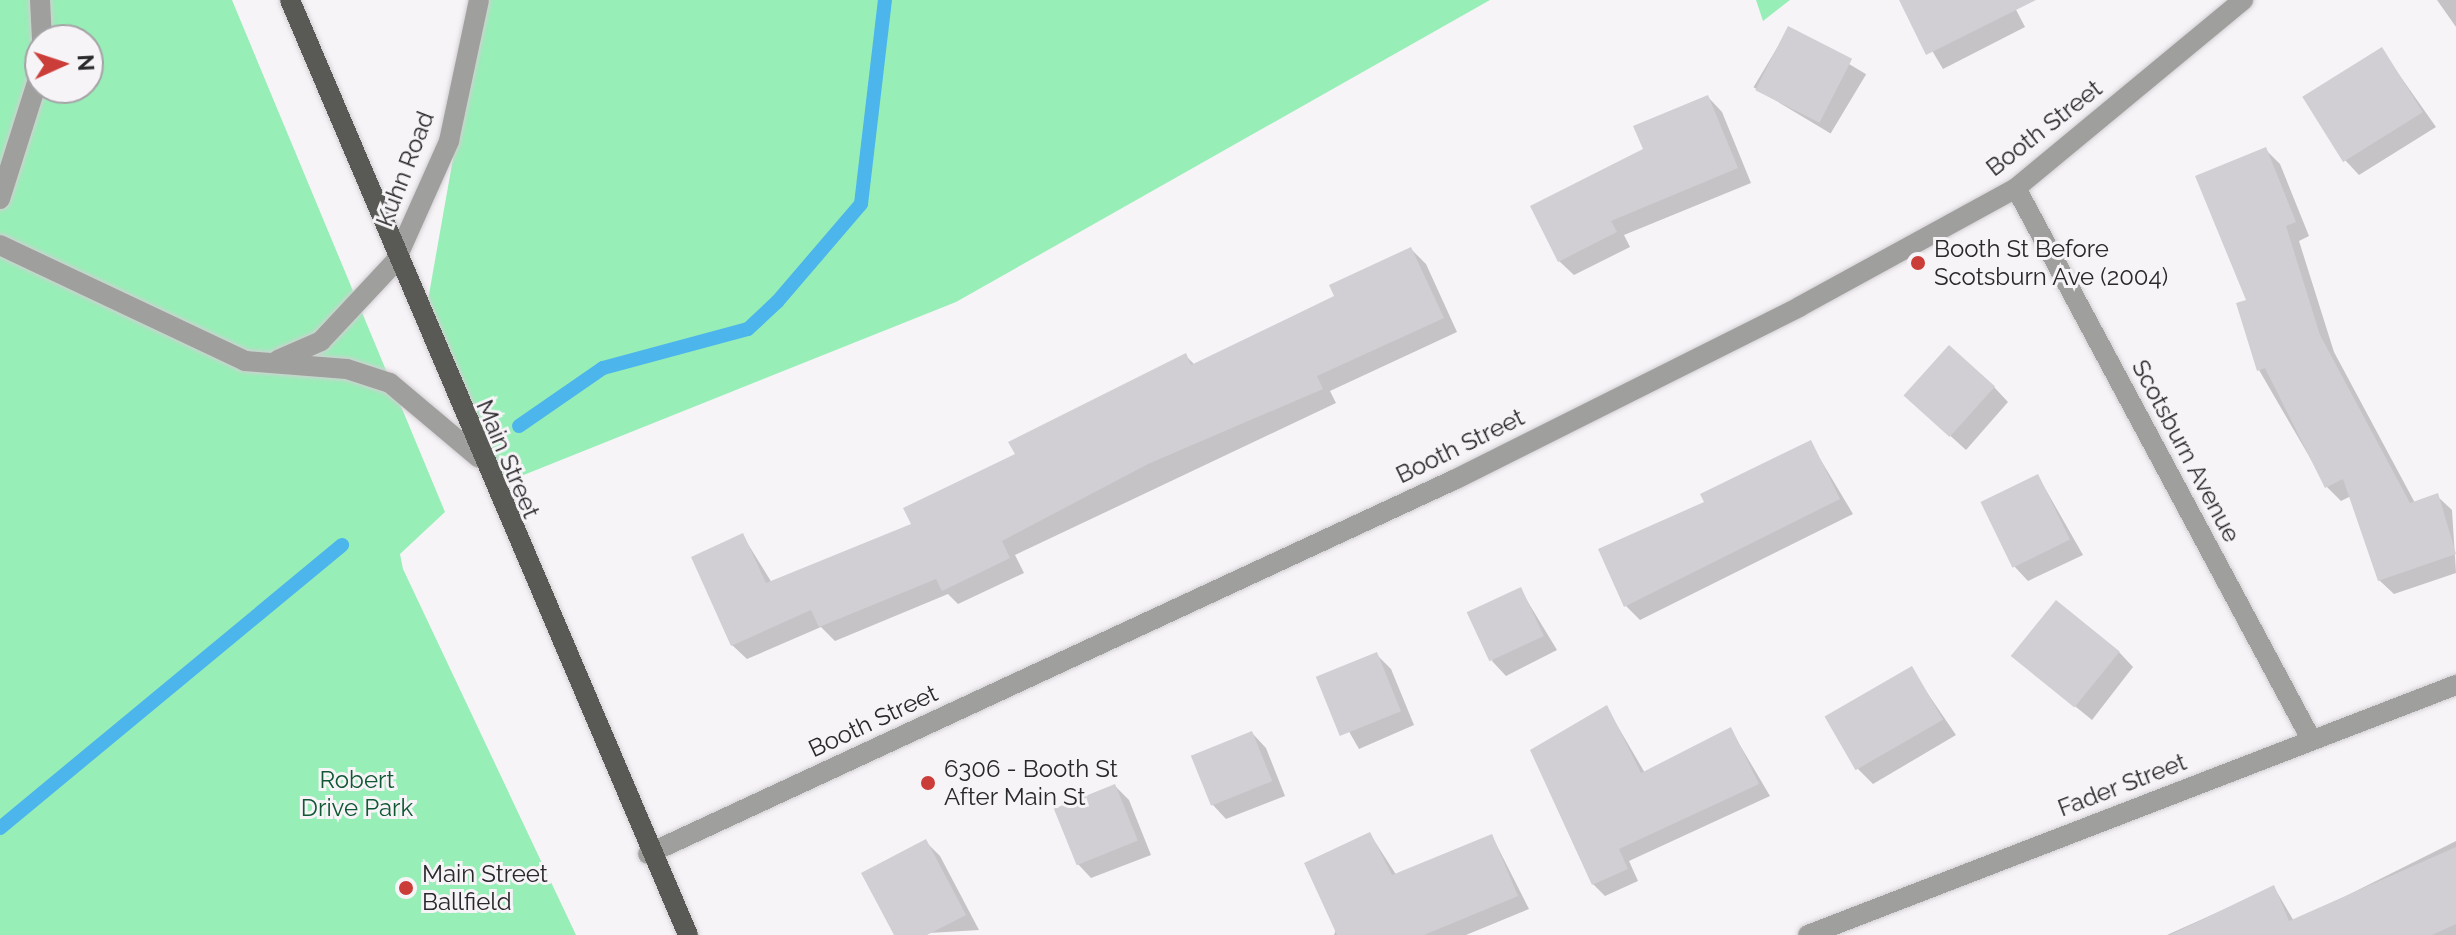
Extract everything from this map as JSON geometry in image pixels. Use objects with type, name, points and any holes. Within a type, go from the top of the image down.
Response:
[{"type":"main road","name":"Main Street","points":[[290,0],[395,262],[648,854],[688,935]]},
{"type":"street","points":[[40,0],[41,24]]},
{"type":"street","name":"Kuhn Road","points":[[274,362],[321,341],[395,262],[449,141],[479,0]]},
{"type":"street","name":"Booth Street","points":[[648,854],[1456,479],[1799,307],[2016,188],[2243,0]]},
{"type":"street","points":[[0,199],[30,104]]},
{"type":"street","name":"Scotsburn Avenue","points":[[2016,188],[2311,739]]},
{"type":"street","points":[[0,245],[245,361],[347,369],[390,383],[479,458]]},
{"type":"street","name":"Fader Street","points":[[1808,935],[2456,685]]},
{"type":"green space","name":"Robert Drive Park","points":[[0,0],[232,0],[445,512],[400,554],[403,569],[576,935],[0,935]]},
{"type":"green space","points":[[481,0],[1490,0],[956,302],[491,488],[425,317]]},
{"type":"green space","points":[[1756,0],[1790,0],[1763,21]]},
{"type":"building","points":[[1899,0],[2036,0],[1926,55]]},
{"type":"building","points":[[1788,26],[1852,59],[1819,123],[1755,90]]},
{"type":"building","points":[[2382,47],[2423,112],[2343,162],[2302,97]]},
{"type":"building","points":[[1708,95],[1738,168],[1611,221],[1617,232],[1558,262],[1530,206],[1643,149],[1633,126]]},
{"type":"building","points":[[2266,147],[2296,222],[2286,226],[2320,335],[2410,503],[2438,493],[2456,554],[2378,581],[2343,479],[2325,488],[2265,368],[2257,371],[2236,303],[2246,300],[2195,176]]},
{"type":"building","points":[[1411,247],[1444,318],[1317,376],[1323,389],[1148,464],[1002,541],[1010,558],[942,591],[936,579],[819,627],[811,610],[731,646],[691,557],[743,533],[766,583],[911,524],[903,508],[1015,454],[1008,442],[1186,353],[1191,365],[1334,296],[1329,285]]},
{"type":"building","points":[[1949,345],[1995,386],[1950,437],[1903,396]]},
{"type":"building","points":[[1811,440],[1840,499],[1624,607],[1598,549],[1704,502],[1700,494]]},
{"type":"building","points":[[2038,474],[2070,540],[2012,568],[1980,502]]},
{"type":"building","points":[[1521,587],[1544,636],[1489,661],[1467,612]]},
{"type":"building","points":[[2056,600],[2120,652],[2074,708],[2011,656]]},
{"type":"building","points":[[1377,652],[1401,711],[1340,736],[1316,677]]},
{"type":"building","points":[[1912,666],[1943,720],[1856,770],[1825,716]]},
{"type":"building","points":[[1607,705],[1641,773],[1731,727],[1759,784],[1619,849],[1628,869],[1592,885],[1530,750]]},
{"type":"building","points":[[1252,731],[1272,781],[1211,806],[1191,756]]},
{"type":"building","points":[[1115,784],[1138,841],[1077,865],[1054,809]]},
{"type":"building","points":[[1370,832],[1392,875],[1492,834],[1518,896],[1424,935],[1337,935],[1304,863]]},
{"type":"building","points":[[926,839],[966,915],[927,935],[894,935],[861,873]]},
{"type":"building","points":[[2456,847],[2456,924],[2432,935],[2170,935],[2274,885],[2289,921]]},
{"type":"waterway","points":[[519,426],[603,368],[748,329],[777,302],[861,204],[885,0]]},
{"type":"waterway","points":[[0,828],[342,545]]},
{"type":"place","name":"Booth St Before Scotsburn Ave (2004)","points":[[1918,263]]},
{"type":"place","name":"6306 - Booth St After Main St","points":[[928,783]]},
{"type":"place","name":"Main Street Ballfield","points":[[406,888]]}]
